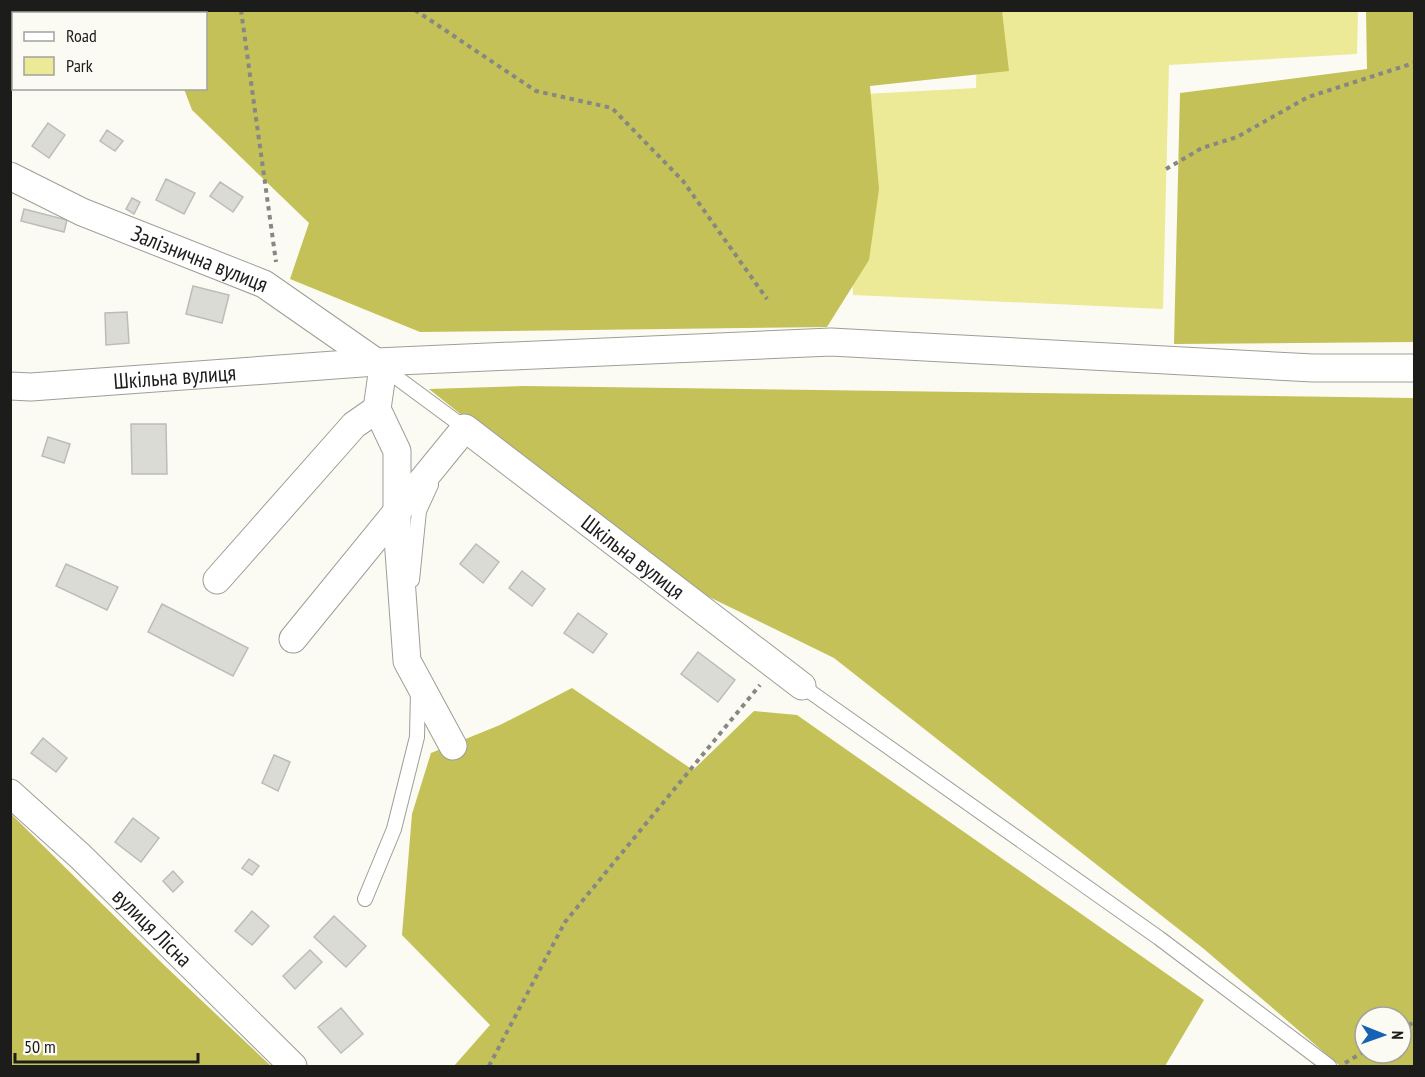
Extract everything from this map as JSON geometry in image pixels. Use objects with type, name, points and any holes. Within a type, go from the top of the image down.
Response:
[{"type":"street","name":"Залізнична вулиця","points":[[10,176],[82,212],[264,284],[379,365]]},
{"type":"street","name":"Шкільна вулиця","points":[[10,386],[831,342],[1313,368],[1414,368]]},
{"type":"street","points":[[379,365],[377,410],[397,452],[397,511],[407,661],[453,746]]},
{"type":"street","points":[[217,580],[354,425],[377,410]]},
{"type":"street","name":"Шкільна вулиця","points":[[465,428],[802,686]]},
{"type":"street","points":[[293,639],[465,428]]},
{"type":"street","name":"вулиця Лісна","points":[[10,793],[80,856],[293,1066]]},
{"type":"lane","points":[[365,899],[394,829],[417,737],[417,680],[410,602],[418,512],[442,459],[465,428],[379,365]]},
{"type":"lane","points":[[802,686],[1159,938],[1329,1066]]},
{"type":"path","points":[[241,10],[281,296]]},
{"type":"path","points":[[415,10],[536,91],[612,108],[683,181],[767,298]]},
{"type":"path","points":[[1166,169],[1202,148],[1237,137],[1308,97],[1414,63]]},
{"type":"path","points":[[489,1066],[565,922],[776,666]]},
{"type":"path","points":[[1340,1066],[1353,1058]]},
{"type":"green space","points":[[978,11],[1358,11],[1357,54],[1169,65],[1163,309],[853,295],[847,95],[976,88]]},
{"type":"shaded area","points":[[1002,11],[1009,71],[870,86],[879,189],[869,260],[827,327],[420,332],[290,279],[309,223],[192,110],[184,90],[207,90],[207,12],[156,12]]},
{"type":"shaded area","points":[[1366,11],[1414,11],[1414,342],[1174,344],[1180,93],[1367,69]]},
{"type":"shaded area","points":[[524,386],[1414,398],[1414,1066],[1340,1066],[1204,949],[834,658],[660,573],[429,389]]},
{"type":"shaded area","points":[[572,688],[693,770],[754,711],[797,715],[1204,1000],[1165,1066],[454,1066],[490,1025],[402,935],[412,814],[431,753],[500,725]]},
{"type":"shaded area","points":[[10,813],[164,965],[271,1066],[11,1066]]},
{"type":"building","points":[[48,123],[65,135],[49,158],[32,146]]},
{"type":"building","points":[[107,130],[123,141],[115,151],[100,141]]},
{"type":"building","points":[[166,179],[195,193],[184,214],[156,200]]},
{"type":"building","points":[[220,182],[243,197],[233,212],[210,196]]},
{"type":"building","points":[[132,198],[140,202],[134,214],[126,209]]},
{"type":"building","points":[[24,209],[67,220],[64,232],[21,221]]},
{"type":"building","points":[[193,286],[229,295],[222,323],[186,314]]},
{"type":"building","points":[[127,312],[129,343],[106,345],[105,313]]},
{"type":"building","points":[[131,424],[166,424],[167,474],[132,474]]},
{"type":"building","points":[[48,437],[70,444],[64,463],[42,456]]},
{"type":"building","points":[[476,544],[499,562],[483,583],[460,564]]},
{"type":"building","points":[[66,564],[118,587],[107,610],[56,586]]},
{"type":"building","points":[[522,571],[545,589],[532,606],[509,588]]},
{"type":"building","points":[[162,604],[248,648],[233,676],[148,632]]},
{"type":"building","points":[[578,613],[607,634],[593,653],[564,633]]},
{"type":"building","points":[[698,652],[735,680],[718,702],[681,674]]},
{"type":"building","points":[[43,738],[67,758],[56,772],[31,753]]},
{"type":"building","points":[[274,755],[290,762],[278,791],[262,783]]},
{"type":"building","points":[[133,818],[159,838],[141,862],[115,842]]},
{"type":"building","points":[[249,859],[259,866],[252,875],[242,868]]},
{"type":"building","points":[[173,871],[183,882],[173,892],[163,881]]},
{"type":"building","points":[[252,911],[269,926],[252,945],[235,931]]},
{"type":"building","points":[[334,916],[366,946],[346,967],[314,937]]},
{"type":"building","points":[[310,950],[322,962],[295,989],[283,976]]},
{"type":"building","points":[[341,1008],[363,1034],[341,1053],[318,1027]]}]
